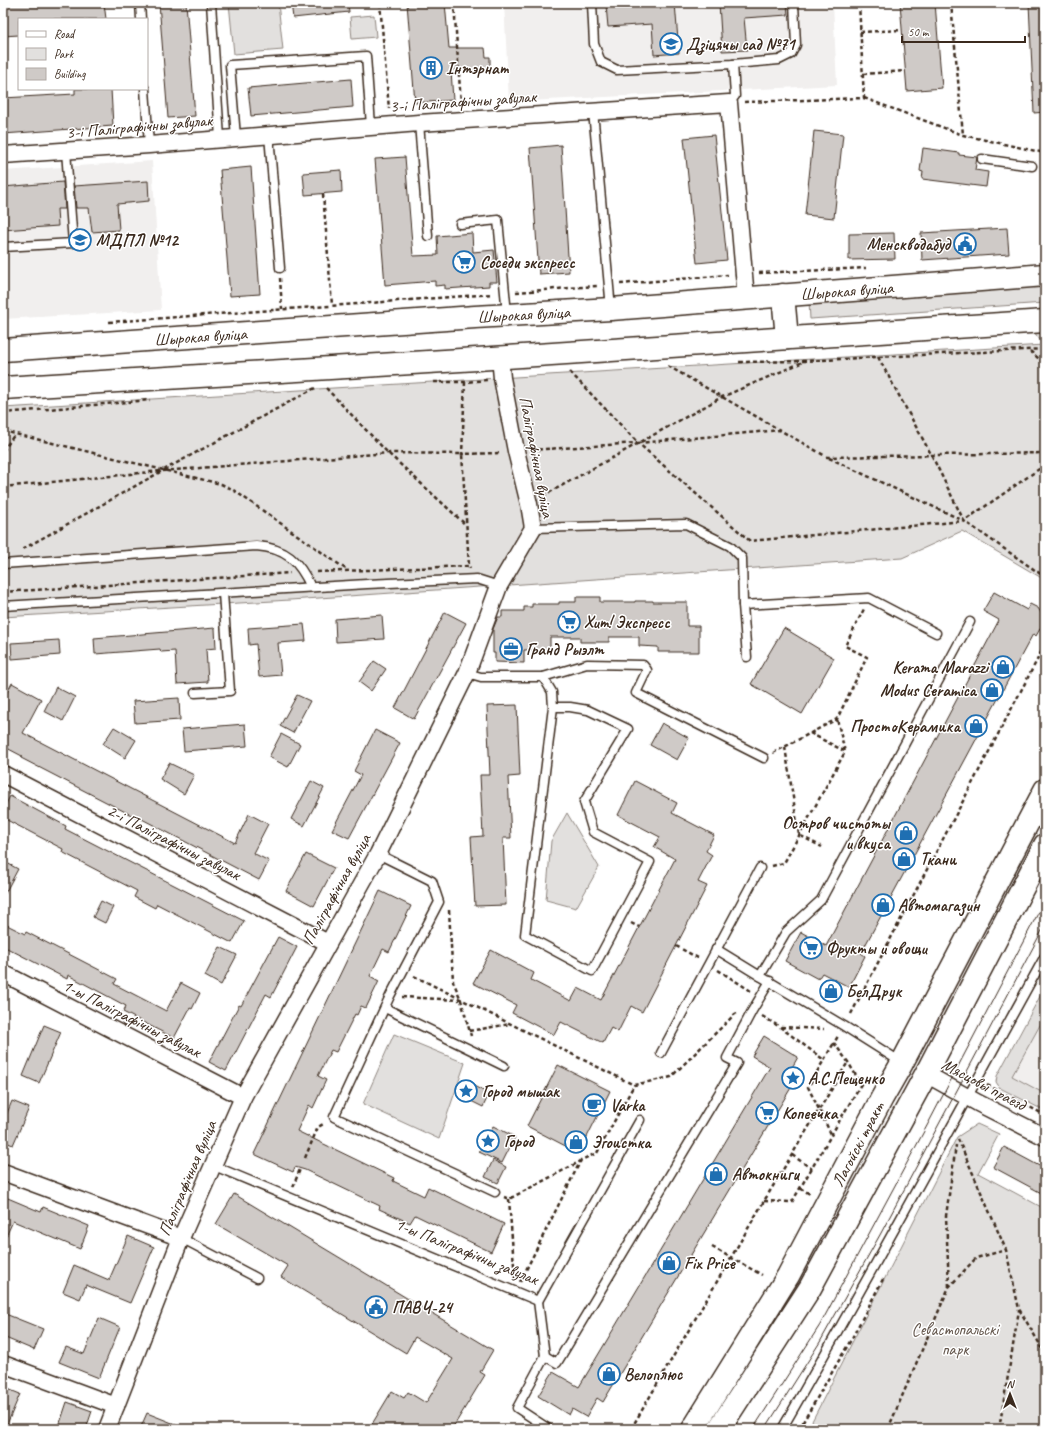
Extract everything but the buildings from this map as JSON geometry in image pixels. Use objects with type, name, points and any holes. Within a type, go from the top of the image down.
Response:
[{"type":"main road","name":"Шырокая вуліца","points":[[3,350],[611,309],[1045,275]]},
{"type":"main road","points":[[784,295],[787,338]]},
{"type":"main road","points":[[3,388],[1045,321]]},
{"type":"main road","name":"Лагойскі тракт","points":[[693,1429],[788,1276],[878,1105],[902,1063],[1045,790]]},
{"type":"main road","name":"Лагойскі тракт","points":[[719,1429],[810,1288],[926,1074],[1045,845]]},
{"type":"main road","points":[[902,1063],[926,1074]]},
{"type":"street","name":"3-і Паліграфічны завулак","points":[[3,155],[149,145],[419,122],[729,103]]},
{"type":"street","points":[[729,103],[746,298]]},
{"type":"street","name":"Паліграфічная вуліца","points":[[108,1429],[181,1238],[243,1097],[378,854],[466,674],[499,586],[533,528],[529,504],[516,451],[502,378],[500,357]]},
{"type":"street","name":"2-і Паліграфічны завулак","points":[[3,774],[328,943]]},
{"type":"street","name":"1-ы Паліграфічны завулак","points":[[3,973],[243,1097]]},
{"type":"street","name":"Мясцовы праезд","points":[[926,1074],[968,1098],[1045,1137]]},
{"type":"street","points":[[3,1172],[181,1238]]},
{"type":"street","points":[[3,1364],[116,1406]]},
{"type":"lane","points":[[140,3],[141,18]]},
{"type":"lane","points":[[211,3],[228,138]]},
{"type":"lane","points":[[592,3],[594,44],[601,62],[617,70],[779,60],[791,54],[796,46],[794,3]]},
{"type":"lane","points":[[228,138],[230,65],[366,56],[372,126]]},
{"type":"lane","points":[[729,103],[734,96],[733,64]]},
{"type":"lane","points":[[145,90],[149,145]]},
{"type":"lane","points":[[592,111],[611,309]]},
{"type":"lane","points":[[419,122],[428,236]]},
{"type":"lane","points":[[269,134],[280,268]]},
{"type":"lane","points":[[3,247],[73,243],[66,151]]},
{"type":"lane","points":[[982,159],[1032,166]]},
{"type":"lane","points":[[460,224],[498,220],[507,315]]},
{"type":"lane","points":[[533,528],[686,524],[730,546],[742,558],[743,606],[747,657]]},
{"type":"lane","points":[[3,564],[256,546],[277,549],[288,556],[304,572],[311,587]]},
{"type":"lane","points":[[3,606],[311,587],[477,579],[499,586]]},
{"type":"lane","points":[[195,693],[230,691],[223,593]]},
{"type":"lane","points":[[743,606],[869,598],[936,633]]},
{"type":"lane","points":[[760,976],[786,932],[821,900],[827,891],[970,622]]},
{"type":"lane","points":[[466,674],[481,677],[543,677],[587,664],[643,665],[646,670],[636,693],[764,758]]},
{"type":"lane","points":[[543,677],[552,692],[553,707],[525,935],[592,971],[650,862],[593,832],[584,802],[628,729],[588,710],[570,706],[553,707]]},
{"type":"lane","points":[[378,854],[432,880],[439,902],[390,996],[334,1117],[495,1192]]},
{"type":"lane","points":[[661,1053],[760,868]]},
{"type":"lane","points":[[716,949],[902,1063]]},
{"type":"lane","points":[[782,1429],[833,1341],[1045,956]]},
{"type":"lane","points":[[545,1356],[557,1363],[582,1322],[737,1063],[727,1058],[770,981]]},
{"type":"lane","points":[[385,1008],[504,1066]]},
{"type":"lane","name":"1-ы Паліграфічны завулак","points":[[212,1166],[538,1301],[640,1120]]},
{"type":"lane","points":[[181,1238],[257,1278]]},
{"type":"lane","points":[[538,1301],[545,1356],[517,1408],[549,1429]]},
{"type":"path","points":[[380,3],[390,110]]},
{"type":"path","points":[[454,3],[461,109]]},
{"type":"path","points":[[859,3],[864,98]]},
{"type":"path","points":[[952,3],[963,134]]},
{"type":"path","points":[[860,32],[902,30]]},
{"type":"path","points":[[863,74],[905,71]]},
{"type":"path","points":[[729,103],[864,98],[963,134],[1045,153]]},
{"type":"path","points":[[323,194],[332,305]]},
{"type":"path","points":[[280,268],[282,309]]},
{"type":"path","points":[[107,322],[745,274],[872,268]]},
{"type":"path","points":[[1030,351],[1045,364]]},
{"type":"path","points":[[878,357],[932,456],[964,520]]},
{"type":"path","points":[[529,504],[722,397],[806,361]]},
{"type":"path","points":[[664,363],[827,457],[964,520],[1045,577]]},
{"type":"path","points":[[568,369],[638,444],[750,541],[964,520],[1045,465]]},
{"type":"path","points":[[465,382],[462,454],[466,525],[469,566],[477,579]]},
{"type":"path","points":[[323,384],[388,453],[466,525]]},
{"type":"path","points":[[19,552],[162,471],[316,388]]},
{"type":"path","points":[[3,487],[162,471],[388,453],[507,453],[516,451],[638,444],[780,430]]},
{"type":"path","points":[[3,432],[221,484],[232,489],[367,584]]},
{"type":"path","points":[[3,451],[15,434]]},
{"type":"path","points":[[827,457],[1045,453]]},
{"type":"path","points":[[3,592],[304,572],[469,566]]},
{"type":"path","points":[[764,758],[836,719],[867,657],[845,646],[869,598]]},
{"type":"path","points":[[851,1014],[1045,645]]},
{"type":"path","points":[[760,868],[784,863],[845,752],[836,719]]},
{"type":"path","points":[[810,733],[845,752]]},
{"type":"path","points":[[785,747],[799,835]]},
{"type":"path","points":[[799,835],[822,847]]},
{"type":"path","points":[[439,902],[449,907],[454,981],[461,1000],[475,1052]]},
{"type":"path","points":[[403,971],[634,1085]]},
{"type":"path","points":[[390,996],[461,1000]]},
{"type":"path","points":[[469,1031],[510,1024]]},
{"type":"path","points":[[780,1027],[828,1029]]},
{"type":"path","points":[[831,1134],[808,1087],[842,1030]]},
{"type":"path","points":[[764,1201],[792,1202],[861,1084],[848,1062],[834,1043]]},
{"type":"path","points":[[631,1429],[764,1201],[848,1062]]},
{"type":"path","points":[[987,1085],[1045,1115]]},
{"type":"path","points":[[305,1158],[318,1128],[334,1117]]},
{"type":"path","points":[[949,1287],[946,1216],[957,1136],[1006,1250],[1019,1309],[1045,1353]]},
{"type":"path","points":[[792,1155],[812,1169]]},
{"type":"path","points":[[509,1199],[581,1160]]},
{"type":"path","points":[[289,1197],[300,1169]]},
{"type":"path","points":[[495,1192],[509,1199]]},
{"type":"path","points":[[509,1199],[516,1292]]},
{"type":"path","points":[[712,1247],[762,1275]]},
{"type":"path","points":[[888,1429],[949,1287],[976,1258],[1006,1250]]},
{"type":"path","points":[[999,1429],[1019,1309]]},
{"type":"shaded area","name":"Дзіцячы сад №71","points":[[504,3],[833,3],[837,85],[509,102]]},
{"type":"shaded area","name":"МДПЛ №12","points":[[152,161],[161,310],[3,319],[3,171]]},
{"type":"shaded area","points":[[1045,1016],[1045,1094],[1012,1076]]},
{"type":"green space","points":[[229,3],[278,3],[283,50],[234,54]]},
{"type":"green space","points":[[374,15],[376,37],[352,39],[350,17]]},
{"type":"green space","points":[[1045,285],[1045,303],[810,319],[809,301]]},
{"type":"green space","points":[[1034,332],[1045,332],[1045,580],[962,531],[902,558],[290,600],[3,617],[3,408],[1044,345]]},
{"type":"green space","points":[[567,813],[599,867],[576,908],[546,900],[551,841]]},
{"type":"green space","points":[[1045,987],[1045,1016],[1012,1076],[1045,1094],[1045,1111],[1000,1088],[996,1082],[997,1076]]},
{"type":"green space","points":[[394,1034],[465,1063],[439,1139],[363,1104]]},
{"type":"green space","name":"Севастопальскі парк","points":[[977,1124],[999,1134],[978,1173],[1045,1209],[1045,1429],[808,1429],[957,1137]]},
{"type":"tram line","points":[[753,1429],[820,1325],[929,1122],[1045,900]]},
{"type":"tram line","points":[[765,1429],[820,1342],[881,1233],[1045,925]]},
{"type":"place","name":"Дзіцячы сад №71","points":[[671,44]]},
{"type":"place","name":"Інтэрнат","points":[[431,68]]},
{"type":"place","name":"МДПЛ №12","points":[[80,240]]},
{"type":"place","name":"Менскводабуд","points":[[965,244]]},
{"type":"place","name":"Соседи экспресс","points":[[464,262]]},
{"type":"place","name":"Хит! Экспресс","points":[[569,622]]},
{"type":"place","name":"Гранд Рыэлт","points":[[511,649]]},
{"type":"place","name":"Kerama Marazzi","points":[[1003,667]]},
{"type":"place","name":"Modus Ceramica","points":[[992,690]]},
{"type":"place","name":"ПростоКерамика","points":[[976,726]]},
{"type":"place","name":"Остров чистоты и вкуса","points":[[906,833]]},
{"type":"place","name":"Ткани","points":[[904,859]]},
{"type":"place","name":"Автомагазин","points":[[883,905]]},
{"type":"place","name":"Фрукты и овощи","points":[[811,948]]},
{"type":"place","name":"БелДрук","points":[[831,991]]},
{"type":"place","name":"А.С.Пещенко","points":[[793,1078]]},
{"type":"place","name":"Город мышак","points":[[466,1091]]},
{"type":"place","name":"Varka","points":[[594,1105]]},
{"type":"place","name":"Копеечка","points":[[767,1113]]},
{"type":"place","name":"Город","points":[[488,1141]]},
{"type":"place","name":"Эгоистка","points":[[576,1142]]},
{"type":"place","name":"Автокниги","points":[[716,1174]]},
{"type":"place","name":"Fix Price","points":[[669,1263]]},
{"type":"place","name":"ПАВЧ-24","points":[[376,1307]]},
{"type":"place","name":"Велоплюс","points":[[609,1374]]}]
